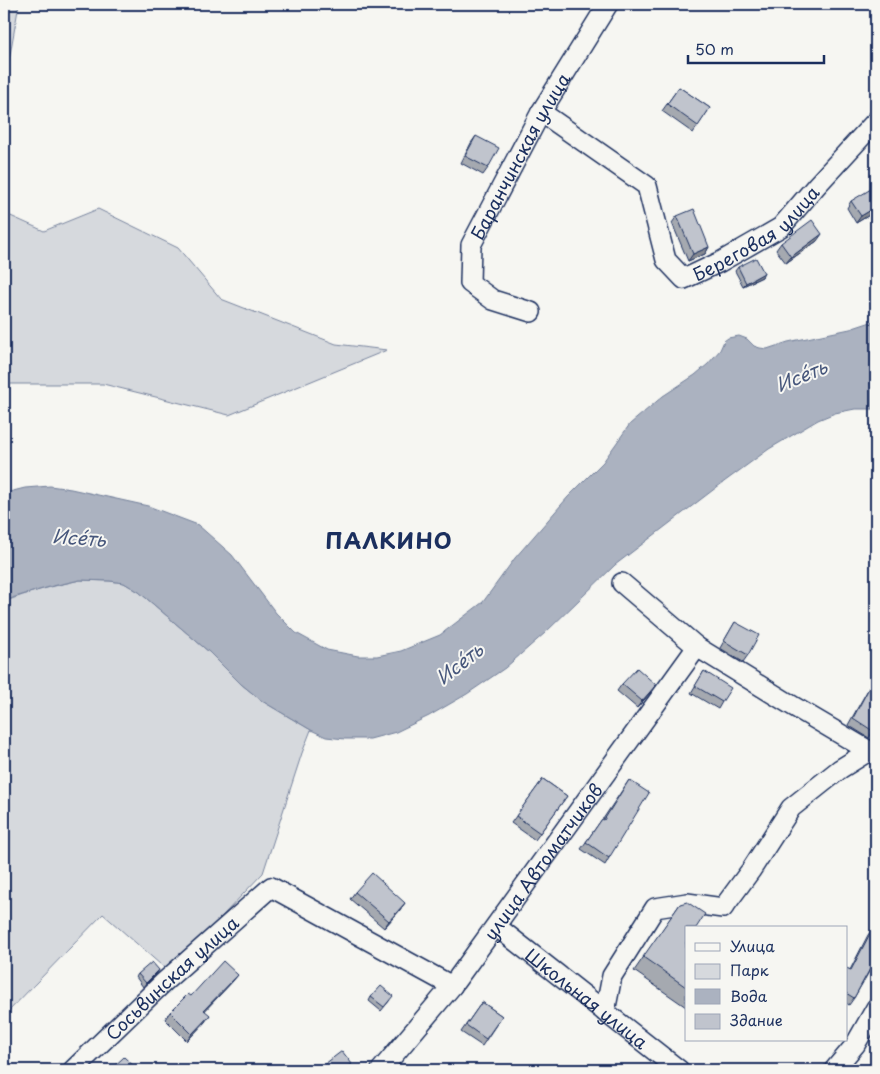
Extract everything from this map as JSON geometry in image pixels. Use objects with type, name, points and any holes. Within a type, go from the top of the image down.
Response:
[{"type":"street","name":"Баранчинская улица","points":[[531,312],[493,300],[470,283],[471,245],[541,112],[608,4]]},
{"type":"street","name":"Береговая улица","points":[[541,112],[647,186],[666,260],[684,279],[720,262],[781,227],[876,122]]},
{"type":"street","points":[[622,583],[697,647],[873,753]]},
{"type":"street","name":"улица Автоматчиков","points":[[381,1070],[452,986],[697,647]]},
{"type":"street","points":[[605,1012],[612,976],[655,908],[687,903],[723,908],[751,870],[791,808],[840,769],[873,753]]},
{"type":"street","name":"Сосьвинская улица","points":[[72,1070],[164,982],[271,887],[452,986]]},
{"type":"street","name":"Школьная улица","points":[[496,926],[678,1070]]},
{"type":"street","points":[[834,1070],[855,1044],[876,1008]]},
{"type":"green space","points":[[4,4],[19,4],[4,83]]},
{"type":"green space","points":[[98,209],[178,248],[221,299],[336,344],[387,350],[229,415],[103,384],[4,384],[4,213],[44,231]]},
{"type":"green space","points":[[80,580],[124,583],[139,592],[209,652],[241,684],[262,701],[311,730],[263,873],[169,972],[103,914],[4,1016],[4,602],[32,592]]},
{"type":"water","name":"Исе́ть","points":[[876,319],[876,409],[855,409],[835,413],[818,420],[769,449],[615,565],[545,633],[505,668],[467,694],[396,732],[370,739],[345,739],[326,737],[311,730],[262,701],[241,684],[209,652],[139,592],[124,583],[80,580],[15,597],[4,602],[4,494],[25,488],[50,486],[148,506],[198,525],[232,555],[276,613],[296,633],[327,650],[358,656],[377,656],[401,651],[440,635],[483,602],[515,558],[568,497],[603,462],[630,424],[663,396],[708,364],[728,338],[739,336],[747,339],[754,346],[767,349],[788,342],[850,329]]},
{"type":"building","points":[[679,87],[710,108],[698,126],[667,104]]},
{"type":"building","points":[[476,136],[499,148],[488,168],[465,156]]},
{"type":"building","points":[[876,186],[876,207],[861,216],[851,201]]},
{"type":"building","points":[[694,209],[709,247],[693,254],[677,216]]},
{"type":"building","points":[[812,220],[822,234],[791,257],[781,243]]},
{"type":"building","points":[[756,258],[764,273],[746,283],[738,267]]},
{"type":"building","points":[[735,622],[759,635],[748,655],[724,641]]},
{"type":"building","points":[[637,668],[656,685],[642,701],[622,684]]},
{"type":"building","points":[[704,671],[731,688],[722,702],[695,686]]},
{"type":"building","points":[[876,675],[876,725],[873,731],[853,718]]},
{"type":"building","points":[[543,779],[567,796],[540,833],[516,816]]},
{"type":"building","points":[[629,780],[649,793],[609,858],[586,842],[602,819],[604,820]]},
{"type":"building","points":[[372,873],[405,903],[389,921],[355,892]]},
{"type":"building","points":[[687,902],[705,914],[697,926],[685,926],[685,986],[643,957],[680,904]]},
{"type":"building","points":[[873,928],[876,930],[876,958],[854,998],[848,994],[848,969],[851,970]]},
{"type":"building","points":[[223,961],[238,975],[204,1010],[210,1015],[192,1034],[170,1012],[188,994],[191,996]]},
{"type":"building","points":[[152,962],[159,970],[146,983],[138,974]]},
{"type":"building","points":[[381,986],[393,996],[384,1007],[371,997]]},
{"type":"building","points":[[482,1002],[502,1016],[486,1039],[466,1025]]},
{"type":"building","points":[[342,1051],[352,1064],[344,1070],[323,1070],[321,1067]]},
{"type":"building","points":[[124,1057],[138,1070],[110,1070]]},
{"type":"district","name":"ПАЛКИНО","points":[[389,539]]}]
